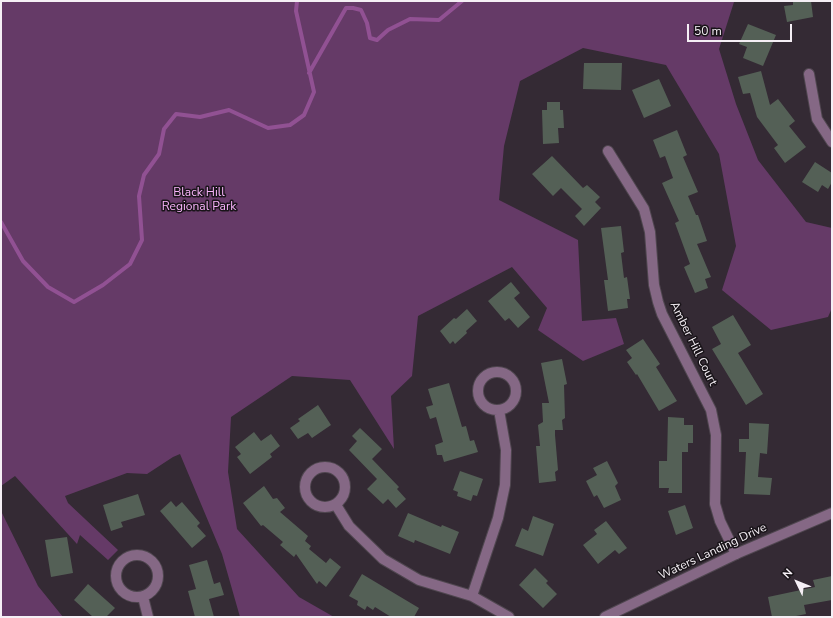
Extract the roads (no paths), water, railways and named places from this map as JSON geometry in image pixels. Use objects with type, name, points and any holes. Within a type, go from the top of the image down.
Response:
[{"type":"street","points":[[809,74],[817,119],[832,142]]},
{"type":"street","name":"Amber Hill Court","points":[[608,151],[644,209],[650,232],[654,285],[662,314],[711,410],[716,434],[715,504],[720,520],[736,554]]},
{"type":"street","points":[[472,596],[498,518],[505,485],[506,450],[499,410]]},
{"type":"street","points":[[328,467],[335,469],[344,480],[344,494],[336,505],[323,508],[316,506],[307,497],[304,491],[304,485],[310,473],[315,469],[328,467]]},
{"type":"street","points":[[336,505],[349,526],[383,559],[419,580],[472,596],[509,617]]},
{"type":"street","name":"Waters Landing Drive","points":[[606,617],[736,554],[832,513]]},
{"type":"street","points":[[134,555],[140,555],[147,558],[153,562],[157,568],[158,582],[155,589],[150,594],[143,597],[136,598],[123,593],[116,581],[117,568],[127,558],[134,555]]},
{"type":"street","points":[[143,597],[148,617]]},
{"type":"waterway","points":[[1,222],[23,261],[48,287],[74,302],[103,285],[130,264],[142,240],[139,196],[144,175],[159,154],[164,129],[176,114],[200,117],[229,110],[268,128],[290,125],[304,115],[314,92],[296,11],[297,1]]},
{"type":"waterway","points":[[309,73],[346,8],[361,10],[367,23],[370,38],[377,40],[388,30],[410,19],[439,20],[462,1]]},
{"type":"park label","name":"Black Hill Regional Park","points":[[199,200]]}]
